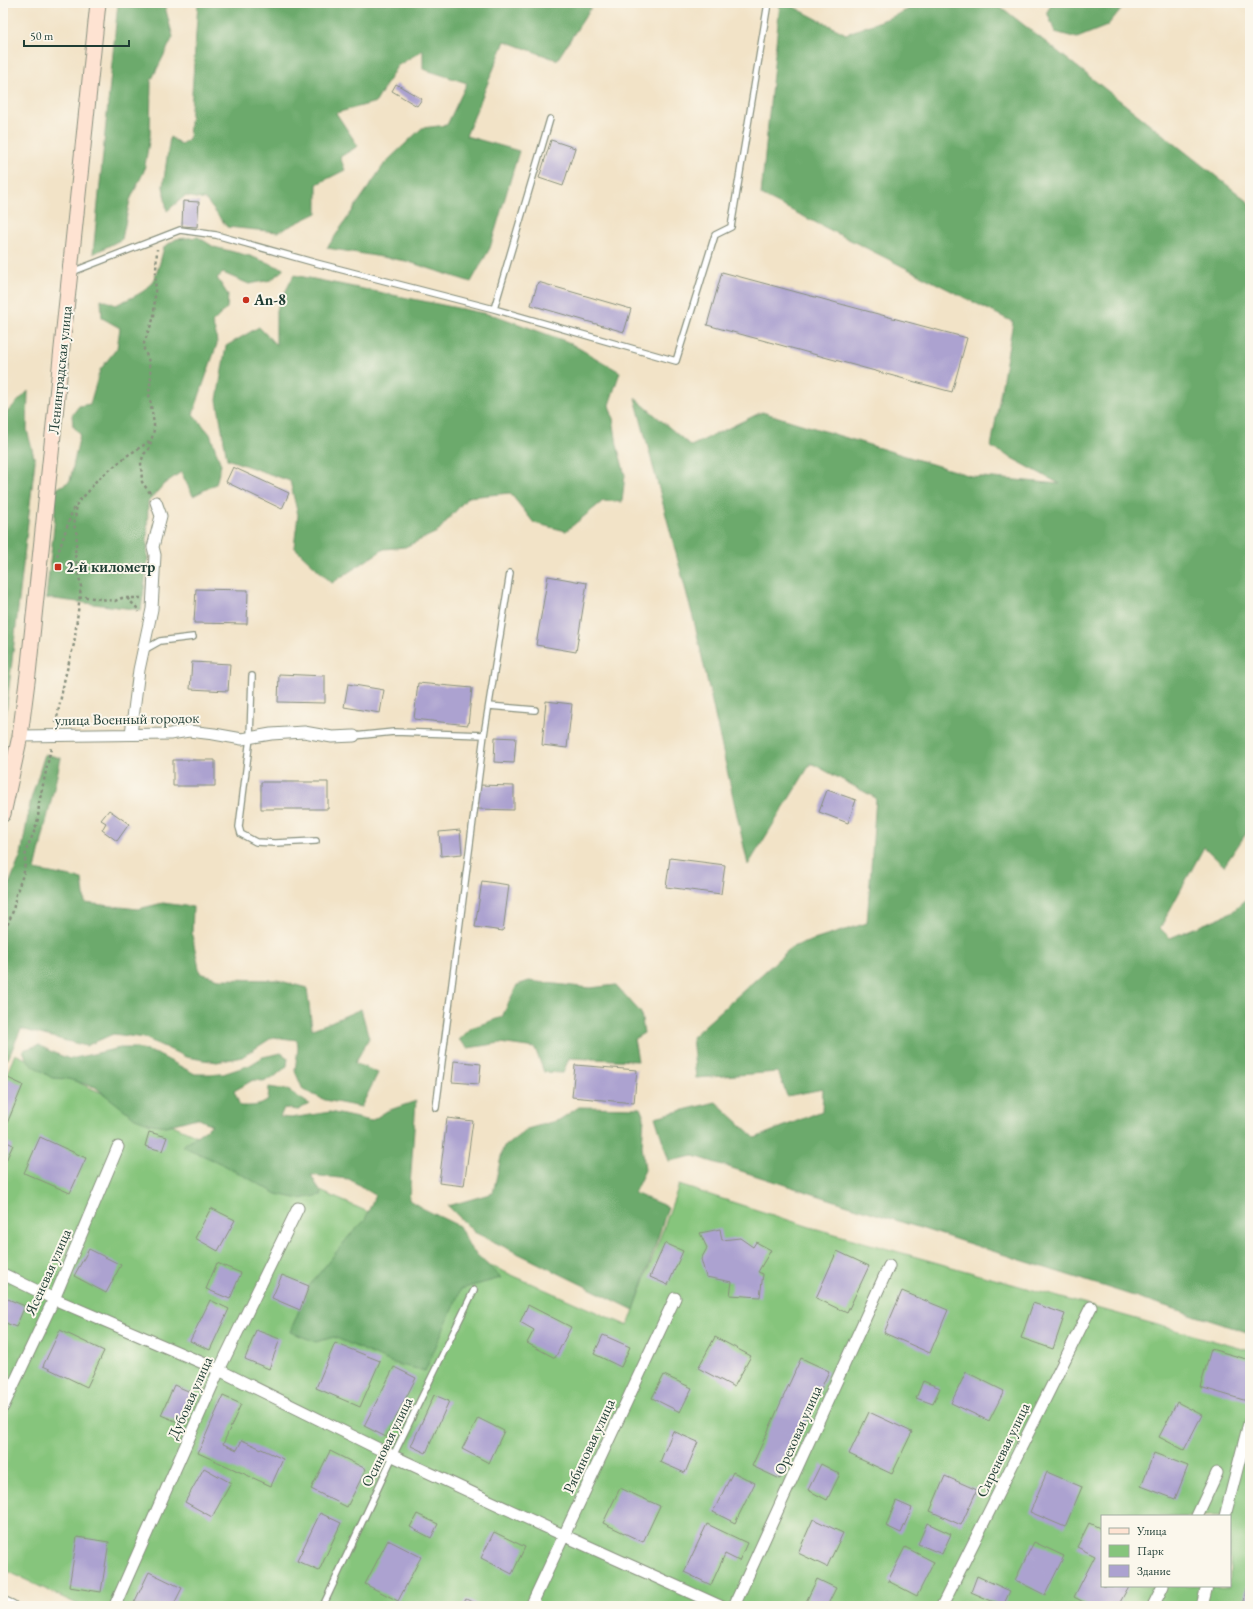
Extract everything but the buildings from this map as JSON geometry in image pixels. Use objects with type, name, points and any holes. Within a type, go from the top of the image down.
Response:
[{"type":"main road","name":"Ленинградская улица","points":[[4,809],[20,736],[41,558],[69,273],[98,3]]},
{"type":"street","points":[[131,734],[135,691],[153,598],[155,555],[153,547],[161,516],[156,502]]},
{"type":"street","name":"улица Военный городок","points":[[20,736],[170,734],[189,731],[214,734],[235,739],[304,732],[332,737],[354,736]]},
{"type":"street","name":"Ясеневая улица","points":[[3,1407],[54,1298],[118,1147]]},
{"type":"street","name":"Дубовая улица","points":[[116,1603],[219,1370],[298,1208]]},
{"type":"street","name":"Ореховая улица","points":[[734,1606],[889,1266]]},
{"type":"street","points":[[3,1274],[54,1298],[219,1370],[393,1456],[563,1536],[720,1606]]},
{"type":"street","name":"Рябиновая улица","points":[[530,1606],[674,1298]]},
{"type":"street","name":"Сиреневая улица","points":[[942,1606],[1091,1307]]},
{"type":"street","points":[[1225,1515],[1249,1423]]},
{"type":"street","points":[[1196,1515],[1217,1473]]},
{"type":"street","points":[[1153,1606],[1162,1587]]},
{"type":"street","points":[[1202,1606],[1207,1587]]},
{"type":"street","points":[[3,1602],[12,1606]]},
{"type":"lane","points":[[69,273],[180,230],[216,236],[494,309],[676,361],[715,235],[731,227],[768,3]]},
{"type":"lane","points":[[494,309],[550,119]]},
{"type":"lane","points":[[436,1108],[484,735],[510,573]]},
{"type":"lane","points":[[142,651],[160,641],[193,637]]},
{"type":"lane","points":[[252,676],[250,738],[239,827],[241,834],[256,842],[275,843],[316,841]]},
{"type":"lane","points":[[489,706],[534,710]]},
{"type":"lane","points":[[354,736],[394,732],[484,735]]},
{"type":"lane","name":"Осиновая улица","points":[[323,1606],[393,1456],[474,1290]]},
{"type":"path","points":[[156,502],[142,482],[141,462],[144,454],[150,449],[154,424],[149,394],[151,375],[148,358],[144,350],[144,343],[154,317],[158,239]]},
{"type":"path","points":[[57,556],[73,509],[77,504],[96,481],[128,455],[152,440]]},
{"type":"path","points":[[3,936],[14,911],[16,894],[24,872],[26,851],[38,819],[39,803],[65,677],[74,644],[81,587],[75,554],[77,535],[74,525],[77,504]]},
{"type":"path","points":[[79,598],[86,597],[116,601],[122,598],[153,598]]},
{"type":"green space","points":[[118,3],[164,3],[173,37],[151,81],[150,136],[144,171],[130,200],[122,239],[93,254]]},
{"type":"green space","points":[[198,3],[594,3],[557,60],[505,41],[466,136],[519,151],[490,248],[471,282],[406,261],[327,248],[385,163],[422,128],[447,125],[467,83],[423,69],[423,50],[397,66],[376,102],[336,113],[358,146],[340,157],[345,170],[317,184],[317,213],[278,232],[227,227],[206,200],[185,196],[167,211],[163,186],[170,137],[181,144],[189,139]]},
{"type":"green space","points":[[780,3],[786,3],[846,34],[894,16],[922,3],[996,3],[1250,203],[1250,828],[1224,866],[1204,847],[1160,928],[1170,938],[1231,913],[1250,896],[1250,1333],[694,1156],[669,1161],[655,1117],[716,1102],[755,1138],[822,1111],[823,1089],[787,1096],[778,1072],[696,1078],[692,1037],[792,947],[867,923],[876,798],[811,763],[748,865],[695,625],[635,398],[691,446],[762,412],[971,476],[1060,484],[991,447],[1013,322],[761,195]]},
{"type":"green space","points":[[1052,3],[1126,3],[1107,26],[1077,38],[1055,32],[1047,12]]},
{"type":"green space","points":[[198,237],[214,247],[250,256],[284,269],[271,280],[249,284],[223,273],[217,278],[228,295],[227,308],[212,323],[216,334],[217,344],[193,414],[210,434],[221,465],[216,484],[193,496],[181,472],[164,484],[148,502],[148,560],[141,610],[46,598],[54,527],[56,489],[70,481],[80,434],[73,426],[72,415],[79,406],[90,404],[100,370],[117,348],[120,328],[102,318],[101,299],[116,305],[143,292],[154,278],[164,247],[176,239]]},
{"type":"green space","points":[[294,275],[497,316],[568,342],[620,372],[609,405],[625,475],[622,502],[603,501],[566,531],[534,523],[510,493],[468,497],[437,532],[405,547],[384,549],[332,583],[294,547],[298,515],[290,481],[227,459],[217,400],[226,346],[259,327],[276,345],[276,310]]},
{"type":"green space","points":[[28,391],[27,430],[35,461],[6,713],[3,715],[3,416]]},
{"type":"green space","points":[[45,754],[61,758],[35,870],[82,879],[85,903],[138,909],[163,903],[193,907],[192,935],[200,973],[219,979],[277,980],[307,988],[312,1029],[361,1009],[369,1038],[355,1063],[378,1073],[361,1107],[325,1100],[303,1090],[295,1071],[298,1048],[297,1040],[273,1037],[242,1057],[217,1062],[186,1057],[145,1038],[113,1034],[86,1046],[21,1029],[8,1059],[3,1058],[3,899],[21,855],[31,799]]},
{"type":"green space","points":[[529,981],[590,988],[616,985],[641,1013],[644,1033],[634,1039],[638,1061],[569,1058],[563,1073],[544,1072],[535,1048],[500,1043],[468,1048],[459,1040],[471,1028],[502,1017],[517,985]]},
{"type":"green space","points":[[39,1045],[70,1059],[120,1048],[137,1048],[157,1054],[195,1074],[223,1074],[250,1065],[263,1057],[281,1053],[288,1058],[287,1066],[273,1078],[263,1081],[253,1080],[234,1091],[240,1106],[255,1106],[262,1104],[268,1100],[269,1087],[288,1090],[309,1104],[298,1110],[284,1108],[280,1117],[291,1118],[330,1112],[371,1121],[387,1111],[416,1101],[409,1200],[459,1226],[471,1249],[501,1278],[461,1289],[425,1371],[393,1363],[334,1337],[316,1342],[290,1332],[309,1286],[350,1235],[365,1220],[375,1195],[349,1179],[311,1175],[322,1195],[300,1199],[277,1194],[224,1165],[182,1146],[212,1125],[197,1118],[166,1126],[151,1124],[135,1118],[95,1087],[68,1079],[52,1078],[32,1065],[26,1058],[23,1050]]},
{"type":"green space","points":[[15,1054],[302,1183],[628,1326],[679,1185],[810,1227],[1250,1351],[1250,1606],[81,1606],[3,1569],[3,1083]]},
{"type":"green space","points":[[579,1107],[640,1108],[644,1117],[642,1146],[645,1170],[634,1193],[668,1207],[634,1310],[474,1232],[448,1206],[493,1193],[503,1148],[527,1129],[559,1120]]},
{"type":"place","name":"An-8","points":[[246,300]]},
{"type":"place","name":"2-й километр","points":[[58,567]]}]
